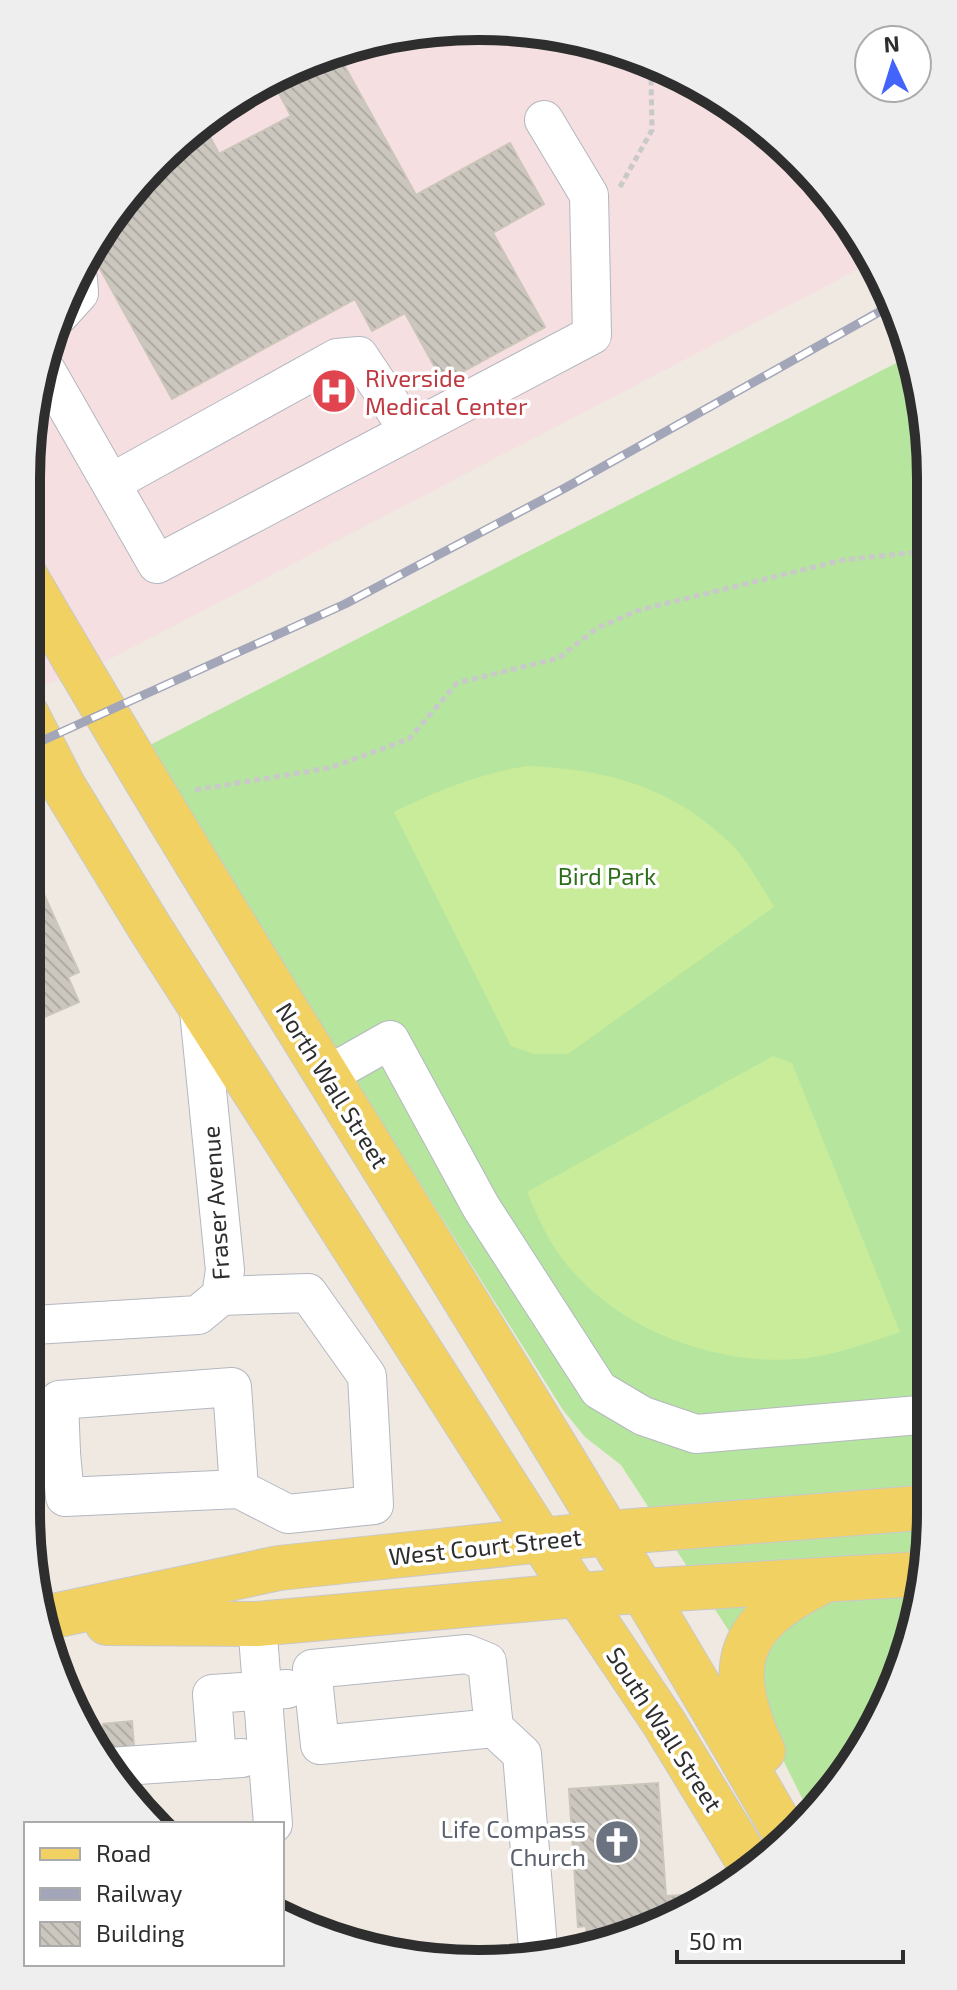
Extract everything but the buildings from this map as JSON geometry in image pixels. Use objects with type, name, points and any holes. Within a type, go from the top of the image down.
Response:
[{"type":"main road","name":"North Wall Street","points":[[40,601],[210,888],[644,1591]]},
{"type":"main road","points":[[40,740],[64,787],[198,1001],[576,1595]]},
{"type":"main road","name":"West Court Street","points":[[53,1618],[279,1568],[609,1533],[917,1508]]},
{"type":"main road","name":"West Court Street","points":[[54,1620],[257,1624],[576,1595],[912,1574]]},
{"type":"main road","points":[[794,1816],[747,1717],[740,1669],[750,1639],[766,1617],[787,1599],[827,1580]]},
{"type":"main road","name":"South Wall Street","points":[[644,1591],[782,1828]]},
{"type":"main road","name":"South Wall Street","points":[[576,1595],[664,1723],[746,1858]]},
{"type":"street","points":[[51,380],[157,564],[592,335],[589,195],[544,120]]},
{"type":"street","points":[[111,483],[337,358],[359,356],[409,431]]},
{"type":"street","name":"Fraser Avenue","points":[[40,1325],[198,1315],[221,1296],[225,1270],[198,1001]]},
{"type":"street","points":[[328,1075],[390,1040],[481,1207],[599,1390],[643,1416],[696,1434],[917,1415]]},
{"type":"street","points":[[221,1296],[308,1293],[367,1376],[374,1505],[288,1514],[239,1489],[65,1497],[43,1454],[59,1400],[232,1387],[239,1489]]},
{"type":"street","points":[[257,1624],[273,1822]]},
{"type":"street","points":[[494,1728],[320,1745],[312,1669],[467,1654],[487,1662],[494,1728],[522,1754],[538,1946]]},
{"type":"street","points":[[217,1760],[212,1694],[314,1687]]},
{"type":"street","points":[[122,1766],[268,1756]]},
{"type":"path","points":[[590,240],[652,130],[651,75]]},
{"type":"path","points":[[186,792],[329,768],[409,739],[457,683],[559,658],[597,628],[639,610],[843,560],[917,552]]},
{"type":"shaded area","name":"Riverside Medical Center","points":[[450,41],[536,44],[619,63],[698,99],[768,149],[808,189],[843,235],[862,267],[110,659],[40,687],[41,450],[48,393],[63,338],[99,259],[149,189],[168,168],[212,131],[285,85],[365,55]]},
{"type":"green space","name":"Bird Park","points":[[901,361],[913,421],[917,478],[916,1540],[909,1597],[884,1679],[843,1755],[805,1804],[769,1732],[755,1671],[621,1465],[585,1437],[563,1410],[242,901],[150,745]]},
{"type":"green space","points":[[527,766],[585,771],[612,777],[638,785],[687,809],[733,846],[774,907],[568,1054],[534,1054],[511,1046],[394,812],[459,784]]},
{"type":"green space","points":[[773,1056],[792,1063],[900,1332],[838,1352],[799,1359],[766,1360],[700,1349],[636,1322],[608,1304],[561,1257],[546,1234],[527,1192]]},
{"type":"railway","points":[[40,742],[345,604],[565,488],[883,310]]},
{"type":"place","name":"Riverside Medical Center","points":[[334,391]]},
{"type":"place","name":"Life Compass Church","points":[[617,1842]]}]
